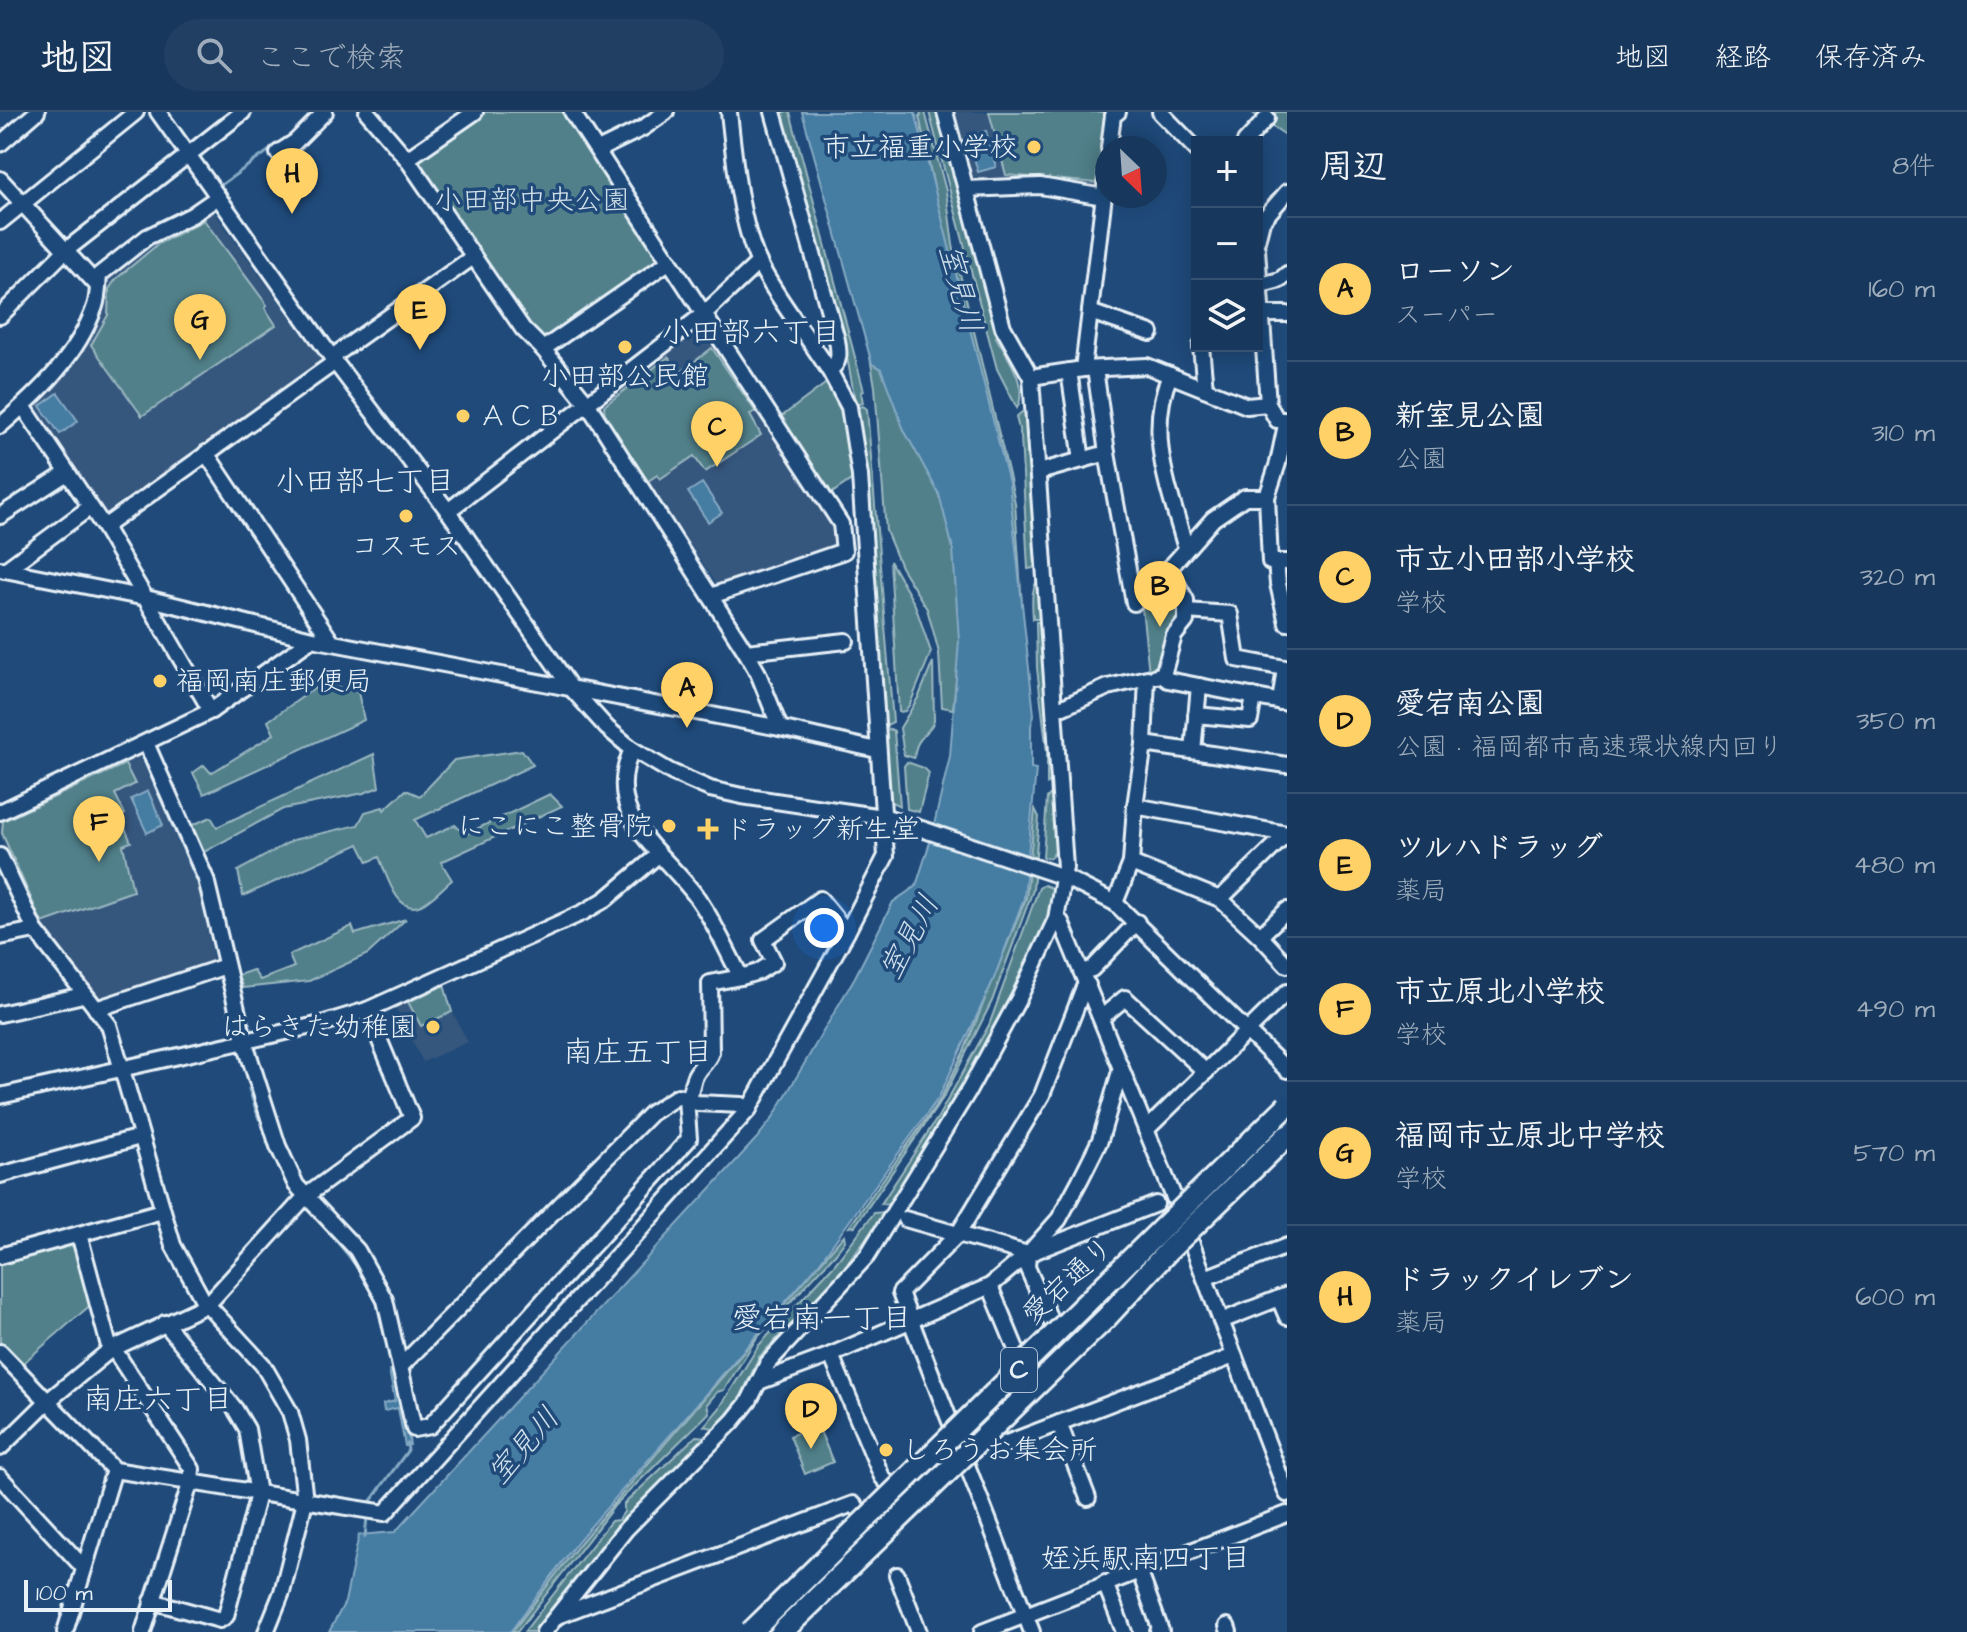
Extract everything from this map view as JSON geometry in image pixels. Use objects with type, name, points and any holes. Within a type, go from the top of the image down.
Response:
[{"type":"highway","name":"C","points":[[751,1632],[1114,1283],[1287,1107]]},
{"type":"highway","points":[[769,1632],[1048,1362],[1114,1283],[1287,1120]]},
{"type":"highway","name":"C","points":[[781,1632],[1106,1318],[1168,1251],[1287,1139]]},
{"type":"highway","points":[[1114,1283],[1166,1255]]},
{"type":"street","points":[[0,144],[37,112]]},
{"type":"street","points":[[0,222],[136,112]]},
{"type":"street","points":[[158,112],[333,359],[448,511],[571,688],[607,728],[632,749],[671,772],[710,789],[886,817],[1064,877],[1115,903],[1137,922],[1287,1070]]},
{"type":"street","points":[[0,316],[65,251],[243,112]]},
{"type":"street","points":[[278,153],[295,142],[325,112]]},
{"type":"street","points":[[367,112],[407,159],[523,329],[587,403],[746,652],[780,728]]},
{"type":"street","points":[[407,159],[475,112]]},
{"type":"street","points":[[572,112],[841,524],[844,551],[711,596]]},
{"type":"street","points":[[598,150],[643,128],[666,112]]},
{"type":"street","points":[[0,1352],[114,1470],[385,1513],[749,1109],[886,856],[886,817],[877,750],[860,476],[849,407],[829,370],[759,262],[739,182],[729,112]]},
{"type":"street","points":[[773,112],[837,340],[839,356],[829,370]]},
{"type":"street","points":[[546,1631],[626,1529],[733,1421],[749,1401],[768,1363],[783,1345],[835,1294],[867,1256],[969,1090],[1019,998],[1056,919],[1064,877],[1031,377],[1003,327],[945,112]]},
{"type":"street","points":[[1110,136],[1113,115],[1118,112]]},
{"type":"street","points":[[1160,112],[1191,144]]},
{"type":"street","points":[[1250,136],[1267,118]]},
{"type":"street","points":[[0,179],[93,282],[95,306],[67,359],[0,426]]},
{"type":"street","points":[[966,189],[1040,186],[1095,195]]},
{"type":"street","points":[[93,282],[147,237],[192,215],[215,192]]},
{"type":"street","points":[[1263,215],[1287,192]]},
{"type":"street","points":[[1082,460],[1082,370],[1103,208]]},
{"type":"street","points":[[104,527],[473,257]]},
{"type":"street","points":[[543,349],[670,261]]},
{"type":"street","points":[[448,511],[705,313],[759,262]]},
{"type":"street","points":[[1263,284],[1280,280],[1287,274]]},
{"type":"street","points":[[1263,309],[1287,314]]},
{"type":"street","points":[[1090,312],[1151,333]]},
{"type":"street","points":[[1263,344],[1268,404],[1277,420],[1287,420],[1267,497],[1270,562],[1282,562],[1278,584],[1287,623]]},
{"type":"street","points":[[1202,352],[1205,389]]},
{"type":"street","points":[[1031,377],[1147,366],[1247,406],[1268,404]]},
{"type":"street","points":[[1082,370],[1107,453],[1134,603],[1213,519],[1245,497],[1267,497]]},
{"type":"street","points":[[1170,375],[1162,395],[1158,452],[1184,542],[1189,546]]},
{"type":"street","points":[[20,408],[85,511],[104,527],[146,598],[206,714]]},
{"type":"street","points":[[206,453],[331,641]]},
{"type":"street","points":[[1039,472],[1107,453]]},
{"type":"street","points":[[0,516],[63,476]]},
{"type":"street","points":[[3,570],[85,511]]},
{"type":"street","points":[[3,570],[146,598],[312,639],[780,728],[877,750]]},
{"type":"street","points":[[1163,675],[1174,636],[1186,621],[1186,600],[1167,571]]},
{"type":"street","points":[[1163,675],[1168,680],[1284,702],[1285,668],[1237,659],[1230,614],[1186,611]]},
{"type":"street","points":[[0,812],[206,714],[312,639]]},
{"type":"street","points":[[746,652],[846,641]]},
{"type":"street","points":[[1055,707],[1063,707],[1108,687],[1163,675]]},
{"type":"street","points":[[1115,903],[1131,863],[1144,744],[1147,678]]},
{"type":"street","points":[[1193,751],[1199,686]]},
{"type":"street","points":[[1196,715],[1250,720],[1254,696]]},
{"type":"street","points":[[146,743],[206,879],[221,968],[239,1044],[278,1146],[296,1185],[357,1250],[385,1300],[414,1429],[430,1426],[689,1139],[686,1099],[696,1073],[709,1059],[711,1052],[710,983],[758,972],[774,962],[763,940],[820,899],[847,932]]},
{"type":"street","points":[[1144,744],[1287,765]]},
{"type":"street","points":[[632,749],[622,787],[640,834],[697,898],[741,977]]},
{"type":"street","points":[[1135,806],[1287,834]]},
{"type":"street","points":[[1220,899],[1287,834]]},
{"type":"street","points":[[0,1096],[314,1027],[367,1010],[584,912],[606,899],[658,855]]},
{"type":"street","points":[[0,856],[35,930],[109,1025],[173,1245],[203,1300],[263,1365],[282,1396],[298,1440],[305,1501],[282,1592],[266,1632]]},
{"type":"street","points":[[1131,863],[1220,899],[1287,965]]},
{"type":"street","points":[[1260,936],[1287,910]]},
{"type":"street","points":[[1056,919],[1061,922],[1085,979],[1234,1356],[1282,1468],[1287,1494]]},
{"type":"street","points":[[1032,1632],[900,1293],[958,1234],[1042,1095],[1085,979],[1137,922]]},
{"type":"street","points":[[0,937],[35,930]]},
{"type":"street","points":[[96,1009],[221,968]]},
{"type":"street","points":[[1146,1130],[1287,992]]},
{"type":"street","points":[[0,1014],[83,995]]},
{"type":"street","points":[[1101,1018],[1125,998],[1206,1072]]},
{"type":"street","points":[[0,1448],[48,1401],[111,1349],[208,1304],[306,1196],[412,1118],[367,1010]]},
{"type":"street","points":[[759,1382],[911,1322],[990,1286],[1028,1254],[1059,1219],[1087,1167],[1100,1140],[1121,1068]]},
{"type":"street","points":[[401,1366],[651,1113],[678,1096],[697,1103],[742,1105],[749,1109]]},
{"type":"street","name":"愛宕通り","points":[[751,1632],[895,1491],[1054,1328],[1287,1107]]},
{"type":"street","points":[[0,1175],[140,1137]]},
{"type":"street","name":"愛宕通り","points":[[781,1632],[1100,1326],[1186,1235],[1287,1139]]},
{"type":"street","points":[[905,1219],[1028,1254],[1156,1204]]},
{"type":"street","points":[[0,1256],[162,1211]]},
{"type":"street","points":[[79,1234],[111,1349],[192,1469],[191,1481],[143,1632]]},
{"type":"street","points":[[1205,1278],[1287,1246]]},
{"type":"street","points":[[1028,1254],[1027,1267],[1054,1328]]},
{"type":"street","points":[[990,1286],[1021,1361]]},
{"type":"street","points":[[1221,1321],[1283,1296],[1287,1317]]},
{"type":"street","points":[[152,1601],[220,1620],[226,1616],[258,1494],[247,1429],[235,1409],[165,1323]]},
{"type":"street","points":[[831,1355],[882,1477],[895,1491]]},
{"type":"street","points":[[988,1433],[999,1446],[1234,1356]]},
{"type":"street","points":[[1059,1423],[1088,1498]]},
{"type":"street","points":[[65,1632],[114,1470]]},
{"type":"street","points":[[0,1477],[84,1568]]},
{"type":"street","points":[[556,1617],[853,1504],[867,1518]]},
{"type":"street","points":[[982,1632],[1287,1514]]},
{"type":"street","points":[[1139,1570],[1161,1631],[1158,1632]]},
{"type":"street","points":[[897,1575],[919,1632]]},
{"type":"street","points":[[1105,1583],[1124,1632]]},
{"type":"shaded area","name":"市立福重小学校","points":[[954,112],[1110,112],[1107,136],[1095,136],[1095,189],[1051,183],[974,180]]},
{"type":"shaded area","points":[[212,209],[325,365],[106,516],[101,513],[36,408],[37,403],[71,371],[81,355],[103,313],[110,277],[156,240]]},
{"type":"shaded area","points":[[700,327],[707,328],[836,525],[838,545],[720,589],[597,409]]},
{"type":"shaded area","points":[[138,753],[199,890],[214,962],[99,1001],[41,926],[0,835],[0,818]]},
{"type":"shaded area","name":"はらきた幼稚園","points":[[444,982],[453,1013],[468,1042],[423,1062],[394,1005]]},
{"type":"green space","name":"小田部中央公園","points":[[476,112],[571,112],[670,261],[543,349],[407,159]]},
{"type":"green space","points":[[781,112],[790,112],[864,391],[861,392],[863,403],[856,405],[848,362]]},
{"type":"green space","points":[[920,112],[925,112],[946,191],[953,245],[1015,503],[1022,606],[919,116]]},
{"type":"green space","points":[[929,112],[941,112],[1000,333],[996,337],[1019,381],[1017,408],[997,369]]},
{"type":"green space","name":"市立福重小学校","points":[[989,112],[1105,112],[1102,136],[1095,136],[1095,183],[1006,175]]},
{"type":"green space","points":[[1251,112],[1287,112],[1287,136]]},
{"type":"green space","points":[[204,220],[267,305],[265,308],[276,325],[142,416],[91,345],[108,315],[109,289],[116,279],[158,244]]},
{"type":"green space","points":[[866,333],[941,491],[957,548],[963,642],[953,709],[942,707],[939,653],[927,609],[901,567],[886,531],[875,387]]},
{"type":"green space","points":[[712,348],[755,411],[750,415],[761,435],[705,472],[694,456],[660,479],[657,475],[648,481],[605,416],[604,406],[668,357],[681,372]]},
{"type":"green space","points":[[829,381],[847,417],[854,478],[832,493],[781,417]]},
{"type":"green space","points":[[863,406],[867,409],[893,722],[885,726],[867,478],[857,408]]},
{"type":"green space","points":[[1027,412],[1038,563],[1028,569],[1021,437],[1016,417]]},
{"type":"green space","points":[[890,561],[915,605],[931,652],[910,704],[905,711],[899,712]]},
{"type":"green space","points":[[1041,574],[1043,616],[1033,619],[1033,590]]},
{"type":"green space","points":[[1170,586],[1183,618],[1161,670],[1149,673],[1142,608]]},
{"type":"green space","points":[[1036,622],[1044,623],[1055,776],[1047,784],[1047,753],[1037,668]]},
{"type":"green space","points":[[933,662],[934,721],[919,741],[914,758],[904,755],[900,728],[919,696]]},
{"type":"green space","points":[[321,684],[358,692],[364,720],[204,794],[193,773],[204,765],[211,773],[274,734],[268,721]]},
{"type":"green space","points":[[882,730],[894,731],[900,806],[886,799]]},
{"type":"green space","points":[[522,750],[533,765],[415,820],[426,838],[455,825],[466,834],[550,794],[562,806],[441,862],[452,880],[421,905],[405,905],[394,892],[379,857],[368,862],[359,844],[243,896],[238,871],[293,840],[358,825],[365,812],[383,807],[384,810],[406,790],[420,796],[454,760]]},
{"type":"green space","points":[[374,754],[379,787],[364,793],[283,809],[204,852],[192,825],[211,817],[217,827]]},
{"type":"green space","points":[[907,762],[929,773],[919,812],[907,809],[904,766]]},
{"type":"green space","points":[[125,764],[135,784],[115,794],[125,814],[120,817],[131,842],[123,845],[133,891],[42,923],[2,833],[3,821]]},
{"type":"green space","points":[[1056,788],[1059,846],[1050,858],[1043,857],[1047,798]]},
{"type":"green space","points":[[1035,809],[1039,817],[1033,890],[992,1001],[945,1095],[855,1226],[849,1227],[941,1098],[964,1051],[1026,898]]},
{"type":"green space","points":[[1044,885],[1052,888],[1055,895],[1004,1015],[892,1205],[881,1204],[938,1117],[989,1025],[1039,888]]},
{"type":"green space","points":[[406,919],[368,954],[309,981],[243,988],[238,975],[253,970],[260,980],[294,967],[289,955],[352,926],[355,934]]},
{"type":"green space","points":[[444,985],[452,1012],[421,1026],[408,1002]]},
{"type":"green space","points":[[886,1212],[836,1278],[759,1357],[738,1403],[716,1429],[704,1426],[719,1409],[759,1345],[834,1265],[874,1213]]},
{"type":"green space","points":[[844,1235],[845,1241],[836,1253],[756,1339],[724,1390],[717,1392],[707,1404],[709,1413],[615,1505],[517,1632],[512,1632],[580,1543]]},
{"type":"green space","points":[[74,1242],[93,1303],[21,1365],[0,1345],[0,1260]]},
{"type":"green space","points":[[817,1424],[833,1462],[805,1474],[790,1436]]},
{"type":"green space","points":[[696,1436],[709,1437],[624,1521],[537,1632],[524,1632],[611,1521],[618,1520],[624,1512],[624,1504]]},
{"type":"water","name":"室見川","points":[[802,112],[915,112],[1009,483],[1034,715],[1031,768],[1036,769],[1024,898],[993,981],[939,1097],[817,1266],[578,1541],[510,1632],[329,1632],[345,1602],[359,1535],[395,1532],[772,1119],[855,977],[893,902],[916,886],[930,842],[950,756],[959,640],[953,549],[939,494],[904,430],[881,369],[872,364]]},
{"type":"water","points":[[986,131],[996,167],[978,172],[968,136]]},
{"type":"water","points":[[58,393],[78,421],[60,434],[40,406]]},
{"type":"water","points":[[702,483],[722,513],[708,522],[688,492]]},
{"type":"water","points":[[143,751],[201,877],[196,880],[140,753]]},
{"type":"water","points":[[148,791],[163,825],[147,833],[131,799]]},
{"type":"water","points":[[396,1369],[410,1445],[405,1446],[398,1408],[384,1411],[383,1404],[395,1401],[389,1370]]},
{"type":"waterway","points":[[217,188],[292,134],[315,112]]},
{"type":"waterway","points":[[155,225],[211,192]]},
{"type":"waterway","points":[[57,360],[84,316]]},
{"type":"waterway","points":[[29,390],[52,366]]},
{"type":"waterway","points":[[68,486],[81,507]]},
{"type":"waterway","points":[[88,516],[112,554]]},
{"type":"waterway","points":[[155,746],[208,720]]},
{"type":"waterway","points":[[249,1089],[259,1119]]},
{"type":"waterway","points":[[267,1142],[297,1198]]},
{"type":"waterway","points":[[305,1207],[346,1253],[372,1292],[383,1322],[394,1372]]},
{"type":"waterway","points":[[368,1505],[408,1450],[407,1443]]},
{"type":"waterway","points":[[365,1537],[367,1517]]},
{"type":"place","name":"市立福重小学校","points":[[1034,147]]},
{"type":"place","name":"ドラックイレブン","points":[[292,214]]},
{"type":"place","name":"小田部公民館","points":[[625,347]]},
{"type":"place","name":"ツルハドラッグ","points":[[420,350]]},
{"type":"place","name":"福岡市立原北中学校","points":[[200,360]]},
{"type":"place","name":"ＡＣＢ","points":[[463,416]]},
{"type":"place","name":"市立小田部小学校","points":[[717,467]]},
{"type":"place","name":"コスモス","points":[[406,516]]},
{"type":"place","name":"新室見公園","points":[[1160,627]]},
{"type":"place","name":"福岡南庄郵便局","points":[[160,681]]},
{"type":"place","name":"ローソン","points":[[687,728]]},
{"type":"place","name":"にこにこ整骨院","points":[[669,826]]},
{"type":"place","name":"ドラッグ新生堂","points":[[708,829]]},
{"type":"place","name":"市立原北小学校","points":[[99,862]]},
{"type":"place","name":"はらきた幼稚園","points":[[433,1027]]},
{"type":"place","name":"愛宕南公園","points":[[811,1449]]},
{"type":"place","name":"しろうお集会所","points":[[886,1450]]},
{"type":"district","name":"小田部六丁目","points":[[751,333]]},
{"type":"district","name":"小田部七丁目","points":[[365,482]]},
{"type":"district","name":"南庄五丁目","points":[[638,1053]]},
{"type":"district","name":"愛宕南一丁目","points":[[822,1319]]},
{"type":"district","name":"南庄六丁目","points":[[158,1400]]},
{"type":"district","name":"姪浜駅南四丁目","points":[[1146,1559]]}]
